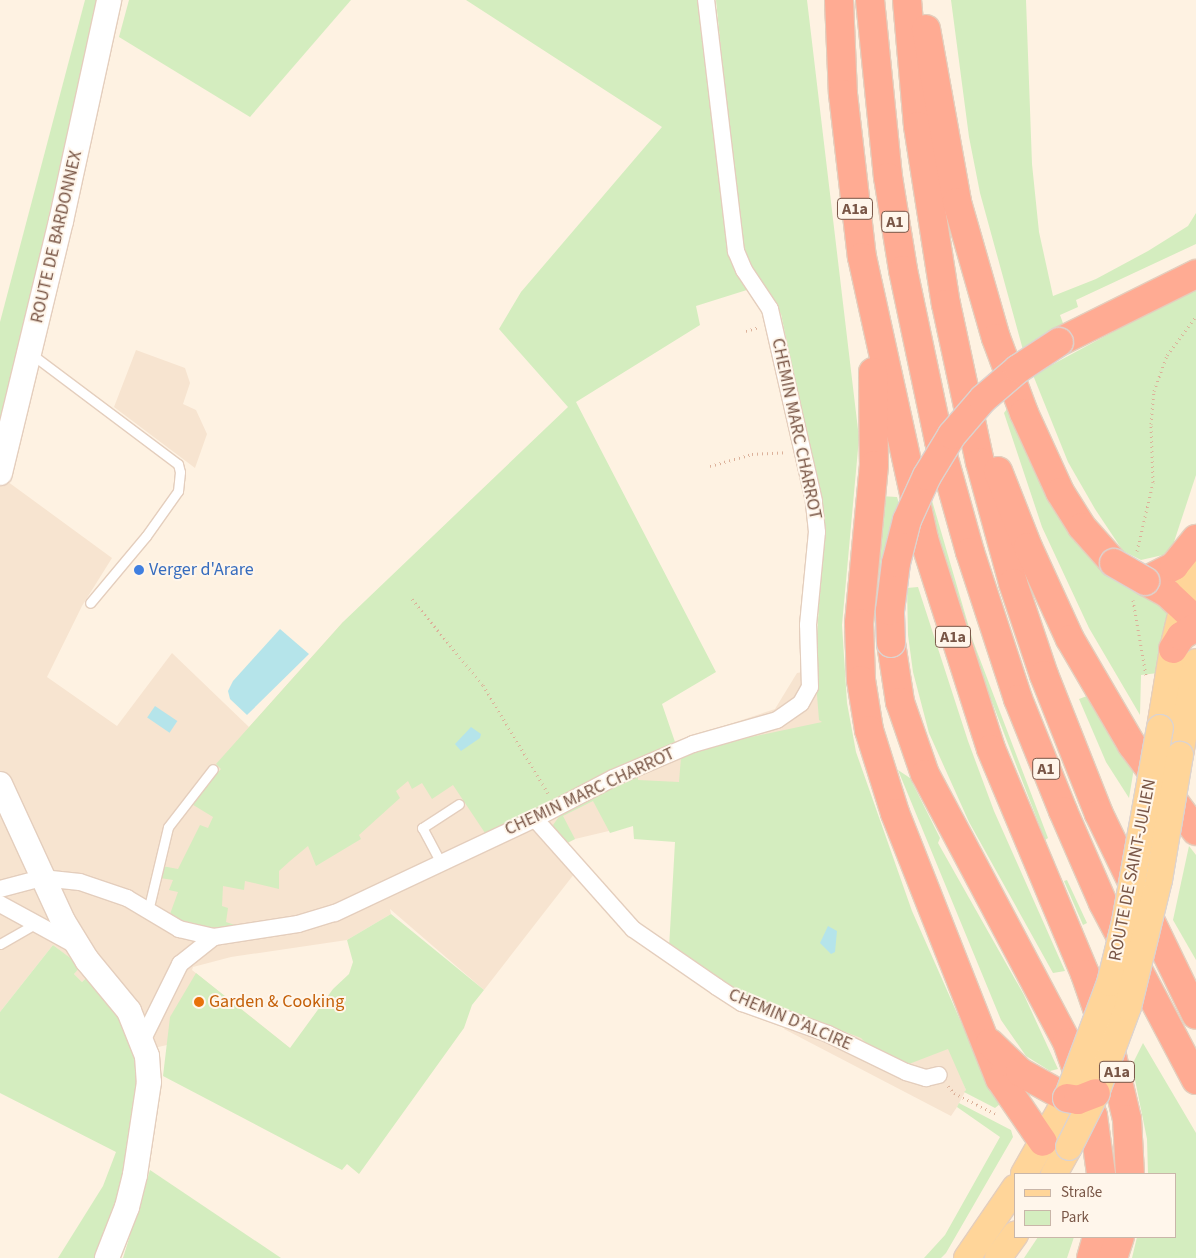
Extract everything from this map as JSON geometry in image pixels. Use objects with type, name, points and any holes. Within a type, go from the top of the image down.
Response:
[{"type":"highway","name":"A1a","points":[[839,0],[849,151],[867,285],[924,539],[951,629],[1011,802],[1085,974],[1109,1043],[1127,1119],[1130,1173]]},
{"type":"highway","name":"A1","points":[[870,0],[888,177],[905,279],[938,440],[970,552],[1015,690],[1063,811],[1108,911],[1196,1080]]},
{"type":"highway","name":"A1","points":[[907,0],[931,217],[959,371],[1010,574],[1044,675],[1114,850],[1196,1015]]},
{"type":"highway","points":[[921,0],[957,202],[996,338],[1024,413],[1060,492],[1082,527],[1132,575],[1191,618],[1181,636],[1185,656]]},
{"type":"highway","points":[[1101,1173],[1093,1116],[1067,1042],[925,774],[900,702],[891,644],[890,611],[896,563],[910,512],[927,476],[952,435],[983,399],[1059,342],[1196,271]]},
{"type":"highway","points":[[867,285],[875,434],[859,623],[863,697],[880,769],[894,813],[1000,1079],[1056,1144]]},
{"type":"highway","points":[[959,371],[1028,547],[1066,632],[1132,745],[1196,831]]},
{"type":"highway","points":[[1132,575],[1174,566],[1196,539]]},
{"type":"highway","points":[[980,1028],[1010,1063],[1061,1101],[1078,1100],[1096,1093]]},
{"type":"highway","points":[[1091,1258],[1096,1238]]},
{"type":"highway","points":[[1114,1258],[1120,1238]]},
{"type":"main road","points":[[1191,618],[1196,550]]},
{"type":"main road","name":"ROUTE DE SAINT-JULIEN","points":[[1054,1173],[1061,1101],[1110,983],[1126,922],[1160,728],[1185,656]]},
{"type":"main road","name":"ROUTE DE SAINT-JULIEN","points":[[1025,1173],[1056,1144],[1096,1093],[1128,1007],[1144,949],[1180,755],[1185,656]]},
{"type":"main road","points":[[967,1258],[1014,1189]]},
{"type":"main road","points":[[998,1258],[1014,1236]]},
{"type":"street","name":"ROUTE DE BARDONNEX","points":[[0,473],[30,352],[109,0]]},
{"type":"street","name":"CHEMIN MARC CHARROT","points":[[143,1039],[180,964],[214,937],[298,924],[335,913],[535,819],[613,778],[693,744],[777,720],[801,703],[810,687],[808,624],[816,532],[814,501],[770,309],[744,270],[735,244],[706,0]]},
{"type":"street","points":[[0,784],[42,878],[78,947],[130,1011],[143,1039],[148,1082],[135,1175],[127,1207],[107,1258]]},
{"type":"street","name":"CHEMIN D'ALCIRE","points":[[535,819],[633,929],[742,1003],[828,1034],[906,1072],[926,1078],[939,1075]]},
{"type":"street","points":[[0,889],[42,878],[66,879],[102,888],[179,929],[214,937]]},
{"type":"street","points":[[0,904],[78,947]]},
{"type":"lane","points":[[30,352],[178,464],[180,472],[178,491],[146,536],[90,603]]},
{"type":"lane","points":[[148,911],[168,827],[213,770]]},
{"type":"lane","points":[[441,863],[422,828],[459,804]]},
{"type":"lane","points":[[0,944],[35,924]]},
{"type":"path","points":[[1147,682],[1132,575],[1153,482],[1151,424],[1154,391],[1167,355],[1196,316]]},
{"type":"path","points":[[710,466],[752,454],[802,448]]},
{"type":"path","points":[[412,599],[483,685],[556,807]]},
{"type":"path","points":[[939,1075],[954,1093],[999,1116]]},
{"type":"shaded area","points":[[136,350],[185,368],[190,383],[183,404],[196,410],[207,434],[195,468],[114,407]]},
{"type":"shaded area","points":[[0,476],[112,558],[82,606],[47,677],[117,726],[172,653],[249,727],[343,622],[614,769],[675,742],[775,709],[797,673],[815,670],[823,722],[966,1090],[957,1107],[951,1116],[784,1029],[789,1020],[761,1010],[761,1000],[679,782],[634,825],[575,839],[559,848],[578,869],[484,990],[390,909],[391,914],[347,940],[231,957],[193,967],[192,970],[379,1119],[167,1045],[136,1052],[89,975],[82,982],[74,974],[80,966],[53,945],[0,1012]]},
{"type":"green space","points":[[85,0],[97,0],[0,433],[0,322]]},
{"type":"green space","points":[[129,0],[351,0],[250,117],[119,37]]},
{"type":"green space","points":[[466,0],[700,0],[700,26],[728,240],[750,289],[696,306],[700,325],[576,402],[716,672],[662,704],[675,742],[485,833],[453,785],[432,799],[422,783],[412,789],[408,781],[396,791],[400,798],[359,835],[361,839],[316,866],[308,846],[290,861],[279,871],[279,889],[245,881],[244,890],[223,886],[222,906],[228,908],[226,922],[235,925],[212,928],[181,920],[170,914],[178,892],[169,890],[173,880],[160,878],[162,866],[178,869],[200,825],[208,828],[213,817],[190,803],[221,769],[216,764],[343,622],[568,407],[499,329],[521,292],[662,127]]},
{"type":"green space","points":[[716,0],[807,0],[859,438],[842,625],[847,703],[856,752],[912,911],[991,1090],[1000,1104],[995,1108],[964,1092],[966,1090],[948,1049],[909,1064],[871,1048],[861,1038],[740,992],[669,948],[675,842],[634,839],[633,826],[610,833],[593,801],[563,816],[575,839],[565,844],[553,825],[563,811],[638,774],[638,780],[679,782],[681,757],[709,746],[822,722],[819,720],[815,670],[824,520],[781,314],[747,258],[738,221]]},
{"type":"green space","points":[[951,0],[1026,0],[1032,164],[1039,232],[1053,296],[1096,279],[1148,251],[1188,226],[1196,213],[1196,244],[1076,300],[1078,307],[1060,315],[1064,326],[1023,350],[980,193],[969,137]]},
{"type":"green space","points":[[1196,287],[1196,475],[1173,545],[1163,555],[1141,560],[1123,551],[1095,509],[1068,462],[1033,375]]},
{"type":"green space","points":[[1012,402],[1039,468],[1167,610],[1158,673],[1141,675],[1140,715],[1089,628],[1042,527],[1004,413]]},
{"type":"green space","points":[[880,496],[897,497],[900,507],[882,574],[872,573]]},
{"type":"green space","points":[[931,497],[973,641],[1048,838],[1045,840],[969,642],[928,501]]},
{"type":"green space","points":[[918,587],[968,741],[994,811],[1065,971],[1053,973],[969,822],[929,733],[913,672],[908,635],[907,588]]},
{"type":"green space","points":[[1087,696],[1134,768],[1129,798],[1106,762],[1079,699]]},
{"type":"green space","points":[[898,770],[910,778],[940,838],[938,843],[1024,995],[1058,1069],[1050,1071],[1026,1056],[1001,1020]]},
{"type":"green space","points":[[1189,846],[1196,855],[1196,960],[1173,920]]},
{"type":"green space","points":[[1067,880],[1087,923],[1083,925],[1064,881]]},
{"type":"green space","points":[[391,914],[484,990],[472,1005],[464,1028],[359,1174],[347,1164],[342,1170],[163,1076],[170,1017],[196,973],[290,1048],[333,989],[349,974],[353,962],[347,940]]},
{"type":"green space","points":[[53,945],[81,966],[74,974],[82,982],[89,975],[116,1011],[140,1070],[124,1184],[98,1258],[58,1258],[103,1186],[116,1152],[0,1093],[0,1012]]},
{"type":"green space","points":[[1143,1043],[1196,1133],[1196,1258],[1132,1258],[1137,1238],[1176,1238],[1176,1173],[1148,1173],[1147,1139],[1132,1065]]},
{"type":"green space","points":[[959,1103],[1011,1130],[1013,1137],[946,1253],[941,1258],[924,1258],[945,1235],[1000,1137],[957,1107]]},
{"type":"green space","points":[[150,1170],[281,1258],[123,1258]]},
{"type":"green space","points":[[1037,1238],[1074,1238],[1067,1258],[1024,1258]]},
{"type":"water","points":[[280,629],[309,654],[247,715],[230,699],[228,691],[233,681]]},
{"type":"water","points":[[155,706],[177,721],[170,733],[147,718]]},
{"type":"water","points":[[471,727],[481,734],[480,738],[461,751],[455,744]]},
{"type":"water","points":[[828,926],[837,931],[835,952],[831,954],[820,943]]},
{"type":"place","name":"Verger d'Arare","points":[[139,570]]},
{"type":"place","name":"Garden & Cooking","points":[[199,1002]]}]
